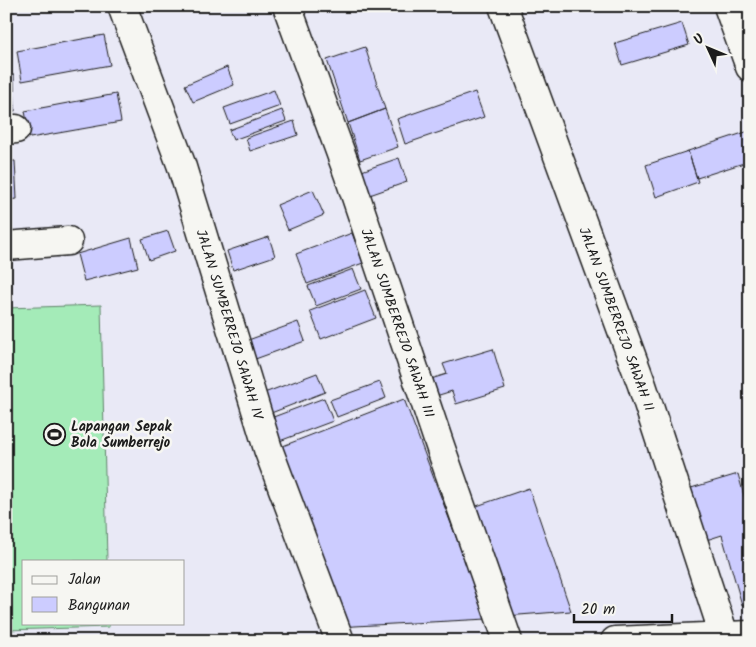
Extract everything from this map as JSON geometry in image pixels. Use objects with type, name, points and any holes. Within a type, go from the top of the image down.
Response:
[{"type":"street","name":"JALAN SUMBERREJO SAWAH IV","points":[[122,6],[181,164],[268,449],[340,641]]},
{"type":"street","name":"JALAN SUMBERREJO SAWAH III","points":[[287,6],[349,176],[508,641]]},
{"type":"street","name":"JALAN SUMBERREJO SAWAH II","points":[[503,6],[642,385],[737,635]]},
{"type":"street","points":[[728,6],[750,67]]},
{"type":"street","points":[[6,246],[68,242]]},
{"type":"street","points":[[615,641],[737,635]]},
{"type":"green space","name":"Lapangan Sepak Bola Sumberrejo","points":[[101,305],[107,560],[22,560],[22,624],[109,624],[109,627],[6,630],[6,308]]},
{"type":"building","points":[[742,6],[750,6],[750,18],[747,19]]},
{"type":"building","points":[[682,23],[689,45],[622,65],[615,43]]},
{"type":"building","points":[[104,35],[110,65],[22,81],[17,51]]},
{"type":"building","points":[[365,47],[385,109],[348,123],[327,60]]},
{"type":"building","points":[[227,67],[234,85],[193,102],[185,85]]},
{"type":"building","points":[[6,75],[14,75],[15,111],[6,111]]},
{"type":"building","points":[[274,90],[280,106],[230,124],[224,108]]},
{"type":"building","points":[[475,92],[484,117],[405,144],[397,119]]},
{"type":"building","points":[[116,94],[121,122],[30,138],[25,111]]},
{"type":"building","points":[[385,109],[398,147],[360,160],[348,123]]},
{"type":"building","points":[[282,110],[286,121],[233,140],[229,130]]},
{"type":"building","points":[[294,121],[298,135],[250,151],[246,138]]},
{"type":"building","points":[[749,131],[750,161],[697,178],[688,151]]},
{"type":"building","points":[[688,151],[698,182],[656,197],[646,165]]},
{"type":"building","points":[[399,158],[407,182],[361,198],[353,174]]},
{"type":"building","points":[[6,161],[15,161],[17,199],[6,200]]},
{"type":"building","points":[[313,190],[324,215],[288,230],[277,205]]},
{"type":"building","points":[[168,231],[175,251],[149,260],[142,239]]},
{"type":"building","points":[[352,233],[363,263],[307,284],[296,254]]},
{"type":"building","points":[[269,237],[275,256],[233,270],[227,251]]},
{"type":"building","points":[[131,238],[138,267],[84,281],[77,254]]},
{"type":"building","points":[[353,269],[361,289],[316,306],[308,286]]},
{"type":"building","points":[[365,290],[376,318],[321,339],[310,311]]},
{"type":"building","points":[[298,322],[305,341],[247,362],[240,343]]},
{"type":"building","points":[[493,349],[505,389],[456,404],[452,391],[436,396],[431,379],[447,374],[443,364]]},
{"type":"building","points":[[317,373],[325,392],[266,415],[259,395]]},
{"type":"building","points":[[380,382],[386,398],[337,417],[330,400]]},
{"type":"building","points":[[324,398],[333,421],[277,442],[268,419]]},
{"type":"building","points":[[404,399],[487,619],[336,627],[270,451]]},
{"type":"building","points":[[738,474],[745,499],[750,498],[750,603],[742,605],[722,535],[697,543],[681,491]]},
{"type":"building","points":[[529,488],[571,611],[506,616],[468,509]]},
{"type":"place","name":"Lapangan Sepak Bola Sumberrejo","points":[[55,434]]}]
